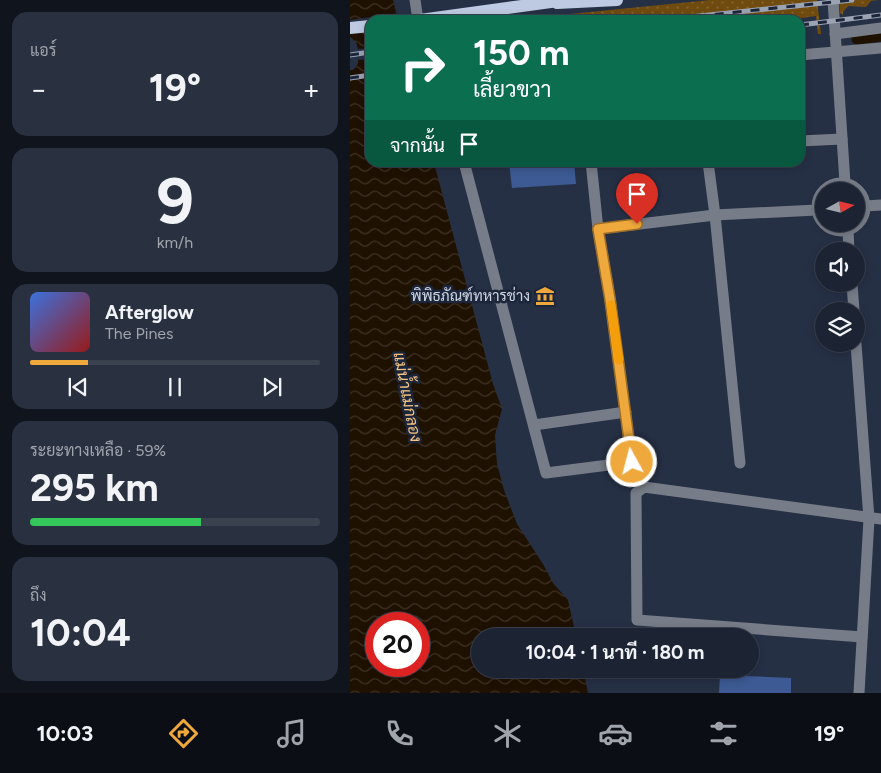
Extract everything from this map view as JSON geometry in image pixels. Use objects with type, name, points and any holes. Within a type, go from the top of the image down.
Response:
[{"type":"main road","points":[[462,15],[565,0]]},
{"type":"main road","points":[[545,4],[617,0]]},
{"type":"main road","points":[[350,28],[365,26]]},
{"type":"street","points":[[415,0],[418,15]]},
{"type":"street","points":[[833,0],[845,182]]},
{"type":"street","points":[[835,34],[881,28]]},
{"type":"street","points":[[805,54],[881,48]]},
{"type":"street","points":[[805,141],[842,138]]},
{"type":"street","points":[[465,167],[546,473],[632,462],[598,229],[592,167]]},
{"type":"street","points":[[709,167],[740,462]]},
{"type":"street","points":[[865,206],[881,205]]},
{"type":"street","points":[[598,229],[715,215],[815,210]]},
{"type":"street","points":[[857,352],[875,519],[862,636],[859,693]]},
{"type":"street","points":[[534,425],[626,412]]},
{"type":"street","points":[[862,636],[637,620],[636,493],[644,488],[875,519]]},
{"type":"shaded area","points":[[710,0],[817,0],[821,34],[818,34],[816,16],[805,18],[805,15],[560,15]]},
{"type":"shaded area","points":[[839,0],[878,0],[871,1],[866,7],[848,6],[843,15],[840,13]]},
{"type":"water","name":"แม่น้ำแม่กลอง","points":[[350,0],[393,0],[397,15],[365,15],[365,167],[435,167],[493,384],[502,409],[495,435],[497,464],[504,490],[517,524],[553,583],[568,600],[574,628],[471,628],[471,678],[585,678],[588,693],[350,693]]},
{"type":"pier","points":[[365,18],[365,24],[350,34],[350,20]]},
{"type":"pier","points":[[350,37],[356,42],[358,49],[365,48],[365,59],[358,60],[358,64],[353,70],[350,70]]},
{"type":"building","points":[[510,167],[574,167],[576,184],[512,188]]},
{"type":"building","points":[[720,678],[791,678],[791,693],[719,693]]},
{"type":"waterway","points":[[857,39],[881,36]]},
{"type":"railway","points":[[709,15],[852,0]]},
{"type":"railway","points":[[805,24],[881,15]]},
{"type":"railway","points":[[350,55],[365,53]]},
{"type":"railway","points":[[350,78],[365,76]]},
{"type":"slow traffic","points":[[611,305],[619,360]]},
{"type":"place","name":"พิพิธภัณฑ์ทหารช่าง","points":[[545,296]]},
{"type":"route","points":[[632,462],[610,299],[598,229],[637,224]]}]
